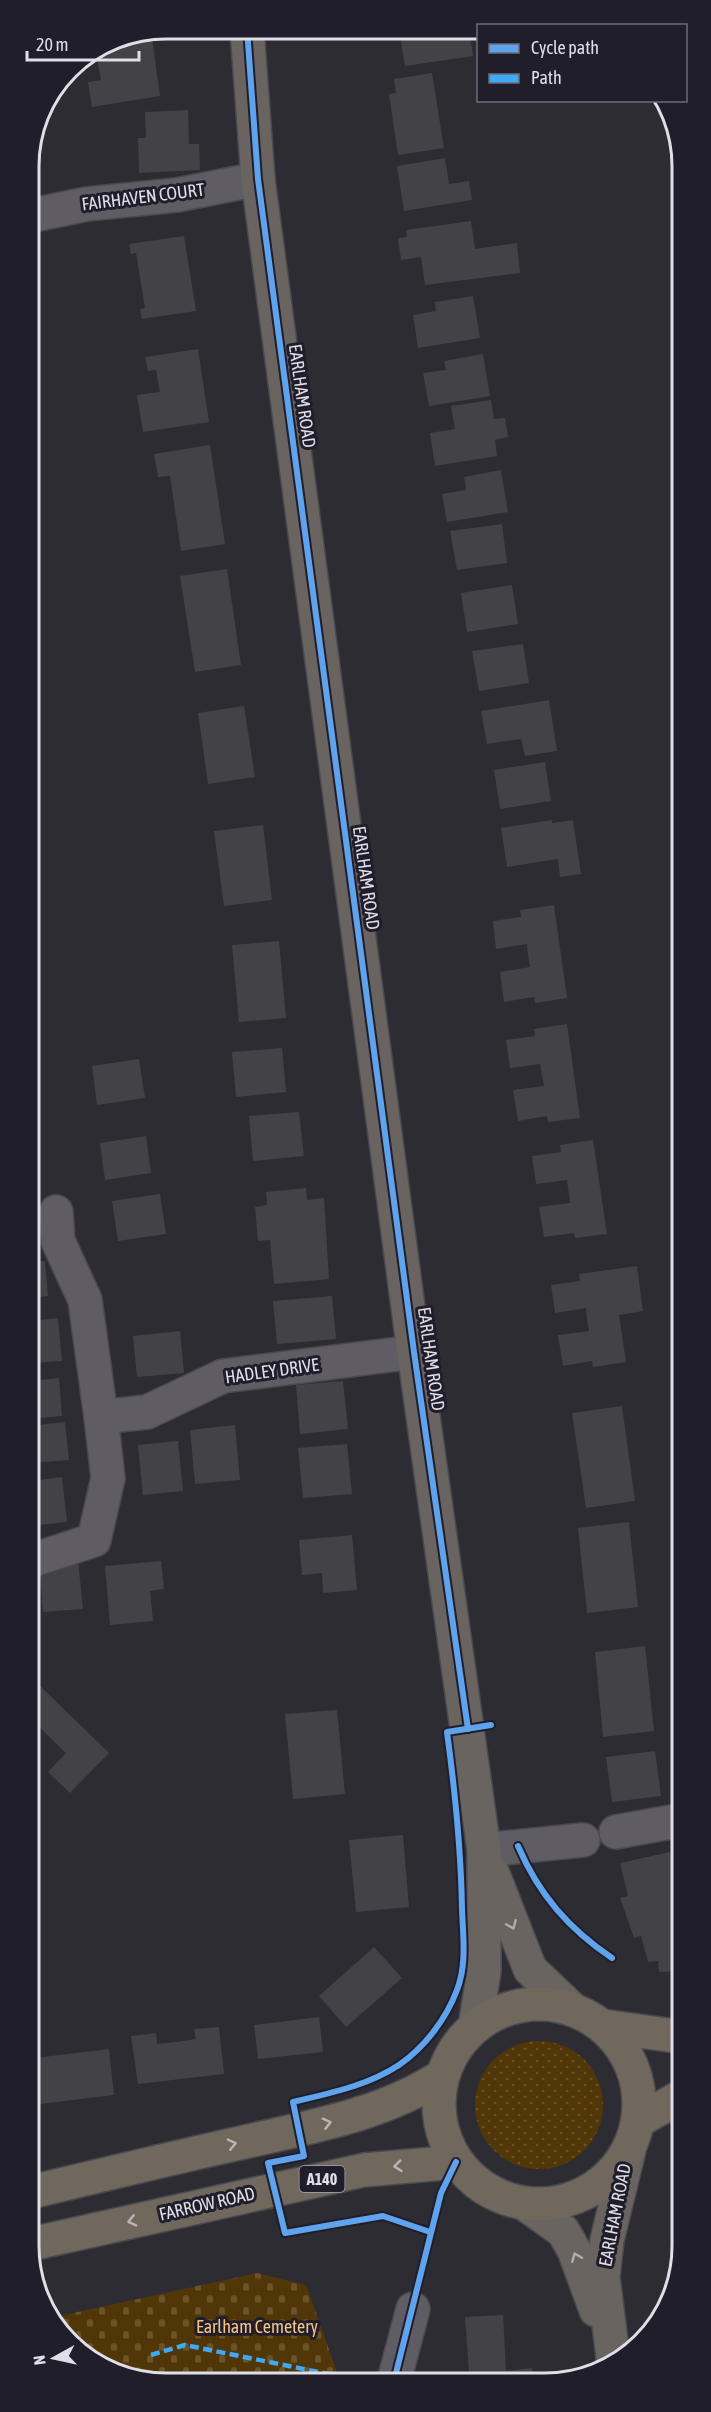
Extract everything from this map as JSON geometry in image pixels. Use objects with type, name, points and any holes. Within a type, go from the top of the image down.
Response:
[{"type":"highway","points":[[633,2135],[638,2086],[626,2053],[603,2026],[571,2008],[533,2007],[501,2014],[475,2026],[454,2048],[442,2076],[438,2105],[443,2135],[456,2162],[464,2173],[493,2194],[525,2204],[566,2201],[603,2182],[633,2135],[672,2104]]},
{"type":"highway","points":[[603,2026],[672,2036]]},
{"type":"highway","points":[[39,2190],[298,2130],[381,2108],[419,2091],[442,2076]]},
{"type":"highway","name":"FARROW ROAD","points":[[39,2242],[364,2170],[456,2162]]},
{"type":"main road","name":"EARLHAM ROAD","points":[[248,39],[258,179],[414,1352],[484,1850],[484,1972],[475,2026]]},
{"type":"main road","name":"EARLHAM ROAD","points":[[484,1850],[530,1969],[571,2008]]},
{"type":"main road","name":"EARLHAM ROAD","points":[[612,2354],[603,2277],[607,2240],[633,2135]]},
{"type":"main road","name":"EARLHAM ROAD","points":[[525,2204],[563,2231],[574,2250],[612,2354]]},
{"type":"street","name":"FAIRHAVEN COURT","points":[[39,214],[87,204],[177,195],[258,179]]},
{"type":"street","points":[[39,1558],[94,1540],[108,1478],[85,1300],[58,1241],[56,1212]]},
{"type":"street","name":"HADLEY DRIVE","points":[[101,1417],[147,1412],[223,1376],[414,1352]]},
{"type":"street","points":[[616,1833],[672,1822]]},
{"type":"street","points":[[484,1850],[582,1840]]},
{"type":"street","points":[[396,2373],[413,2308]]},
{"type":"green space","points":[[539,2041],[564,2045],[585,2059],[599,2080],[603,2105],[599,2130],[585,2151],[564,2165],[539,2169],[514,2165],[493,2151],[479,2130],[475,2105],[479,2080],[493,2059],[514,2045]]},
{"type":"green space","name":"Earlham Cemetery","points":[[257,2273],[306,2285],[337,2373],[141,2371],[102,2356],[84,2343],[84,2328],[69,2328],[60,2316]]},
{"type":"building","points":[[400,39],[470,39],[473,56],[405,66]]},
{"type":"building","points":[[152,40],[160,96],[92,107],[88,82],[101,80],[97,59],[133,43]]},
{"type":"building","points":[[432,73],[444,148],[398,155],[389,94],[396,93],[394,79]]},
{"type":"building","points":[[188,110],[189,144],[199,144],[200,170],[139,173],[138,138],[146,138],[145,112]]},
{"type":"building","points":[[445,158],[449,184],[469,181],[472,200],[404,211],[397,166]]},
{"type":"building","points":[[471,221],[475,249],[517,243],[520,273],[425,285],[421,257],[401,260],[398,238],[407,237],[406,230]]},
{"type":"building","points":[[184,236],[196,311],[142,319],[140,309],[145,308],[136,253],[131,254],[129,244]]},
{"type":"building","points":[[473,296],[480,338],[418,348],[413,315],[436,311],[435,302]]},
{"type":"building","points":[[198,349],[209,422],[143,432],[137,395],[160,392],[156,370],[148,371],[145,357]]},
{"type":"building","points":[[483,354],[490,396],[429,406],[423,373],[446,370],[444,361]]},
{"type":"building","points":[[491,400],[494,419],[505,418],[508,437],[495,440],[497,456],[435,466],[430,433],[455,429],[451,406]]},
{"type":"building","points":[[210,445],[225,544],[181,551],[170,476],[158,477],[154,454]]},
{"type":"building","points":[[501,470],[508,512],[447,522],[442,494],[466,490],[464,477]]},
{"type":"building","points":[[502,524],[507,563],[457,570],[450,531]]},
{"type":"building","points":[[227,569],[241,665],[195,672],[180,576]]},
{"type":"building","points":[[512,585],[518,624],[467,632],[461,593]]},
{"type":"building","points":[[523,644],[529,683],[479,691],[472,651]]},
{"type":"building","points":[[549,700],[557,751],[525,756],[521,739],[487,744],[481,711]]},
{"type":"building","points":[[244,706],[255,777],[208,784],[198,713]]},
{"type":"building","points":[[545,762],[551,801],[500,809],[494,770]]},
{"type":"building","points":[[552,820],[552,823],[573,820],[581,874],[560,877],[558,859],[507,867],[501,828]]},
{"type":"building","points":[[263,825],[272,900],[224,906],[214,831]]},
{"type":"building","points":[[554,905],[567,998],[535,1003],[534,997],[504,1002],[500,972],[530,967],[527,944],[496,949],[493,921],[521,917],[520,910]]},
{"type":"building","points":[[279,941],[286,1018],[239,1022],[232,945]]},
{"type":"building","points":[[567,1024],[580,1118],[548,1122],[547,1116],[518,1121],[513,1090],[544,1086],[540,1064],[510,1068],[506,1040],[535,1036],[534,1029]]},
{"type":"building","points":[[282,1048],[286,1092],[236,1097],[232,1052]]},
{"type":"building","points":[[139,1059],[145,1098],[97,1105],[92,1066]]},
{"type":"building","points":[[299,1112],[304,1156],[253,1161],[249,1116]]},
{"type":"building","points":[[146,1136],[151,1173],[105,1180],[100,1143]]},
{"type":"building","points":[[593,1140],[607,1234],[575,1238],[574,1233],[544,1237],[539,1207],[570,1203],[567,1180],[536,1184],[532,1156],[561,1152],[560,1145]]},
{"type":"building","points":[[306,1188],[307,1200],[324,1198],[329,1279],[274,1284],[270,1240],[258,1241],[255,1207],[267,1205],[266,1192]]},
{"type":"building","points":[[160,1194],[166,1234],[118,1241],[112,1201]]},
{"type":"building","points":[[39,1261],[45,1261],[48,1296],[39,1297]]},
{"type":"building","points":[[637,1266],[643,1311],[619,1315],[626,1362],[593,1367],[592,1361],[563,1366],[558,1335],[589,1331],[586,1308],[555,1313],[551,1285],[580,1281],[579,1274]]},
{"type":"building","points":[[332,1296],[336,1339],[277,1344],[273,1301]]},
{"type":"building","points":[[58,1318],[62,1361],[39,1362],[39,1320]]},
{"type":"building","points":[[180,1331],[184,1373],[137,1377],[133,1336]]},
{"type":"building","points":[[59,1378],[62,1416],[39,1418],[39,1380]]},
{"type":"building","points":[[343,1381],[348,1429],[300,1434],[296,1385]]},
{"type":"building","points":[[622,1406],[635,1501],[586,1508],[572,1413]]},
{"type":"building","points":[[65,1422],[69,1460],[39,1462],[39,1425]]},
{"type":"building","points":[[235,1425],[240,1480],[195,1484],[190,1430]]},
{"type":"building","points":[[178,1441],[183,1491],[143,1495],[138,1445]]},
{"type":"building","points":[[347,1444],[352,1494],[303,1498],[298,1448]]},
{"type":"building","points":[[62,1477],[67,1522],[39,1525],[39,1480]]},
{"type":"building","points":[[629,1522],[638,1607],[587,1613],[578,1528]]},
{"type":"building","points":[[352,1535],[357,1590],[323,1593],[322,1573],[302,1575],[299,1540]]},
{"type":"building","points":[[78,1560],[83,1609],[43,1612],[39,1564]]},
{"type":"building","points":[[161,1561],[164,1589],[150,1591],[153,1621],[110,1625],[105,1566]]},
{"type":"building","points":[[645,1646],[654,1731],[603,1737],[595,1652]]},
{"type":"building","points":[[39,1685],[109,1753],[70,1793],[48,1772],[66,1753],[39,1727]]},
{"type":"building","points":[[337,1710],[345,1794],[293,1799],[285,1714]]},
{"type":"building","points":[[655,1751],[661,1796],[612,1802],[606,1757]]},
{"type":"building","points":[[403,1835],[409,1907],[356,1912],[349,1840]]},
{"type":"building","points":[[670,1852],[672,1863],[672,1971],[659,1972],[658,1961],[648,1962],[641,1936],[634,1938],[620,1898],[628,1896],[620,1863]]},
{"type":"building","points":[[374,1947],[402,1978],[346,2027],[319,1996]]},
{"type":"building","points":[[319,2017],[323,2052],[258,2059],[254,2025]]},
{"type":"building","points":[[219,2027],[224,2074],[138,2084],[131,2036],[156,2033],[157,2044],[196,2039],[194,2029]]},
{"type":"building","points":[[109,2049],[114,2095],[40,2104],[39,2058]]},
{"type":"building","points":[[503,2315],[506,2371],[532,2368],[532,2373],[469,2373],[465,2317]]},
{"type":"marked path","points":[[151,2355],[185,2345],[323,2373]]},
{"type":"cycle path","points":[[248,39],[258,179],[414,1352],[468,1729]]},
{"type":"cycle path","points":[[430,2232],[383,2216],[285,2233],[268,2163],[304,2156],[293,2102],[361,2084],[399,2065],[426,2041],[441,2022],[452,2001],[462,1970],[463,1940],[459,1843],[447,1732],[491,1725]]},
{"type":"cycle path","points":[[518,1846],[526,1864],[557,1910],[582,1935],[612,1958]]},
{"type":"cycle path","points":[[396,2373],[441,2193],[456,2162]]}]
